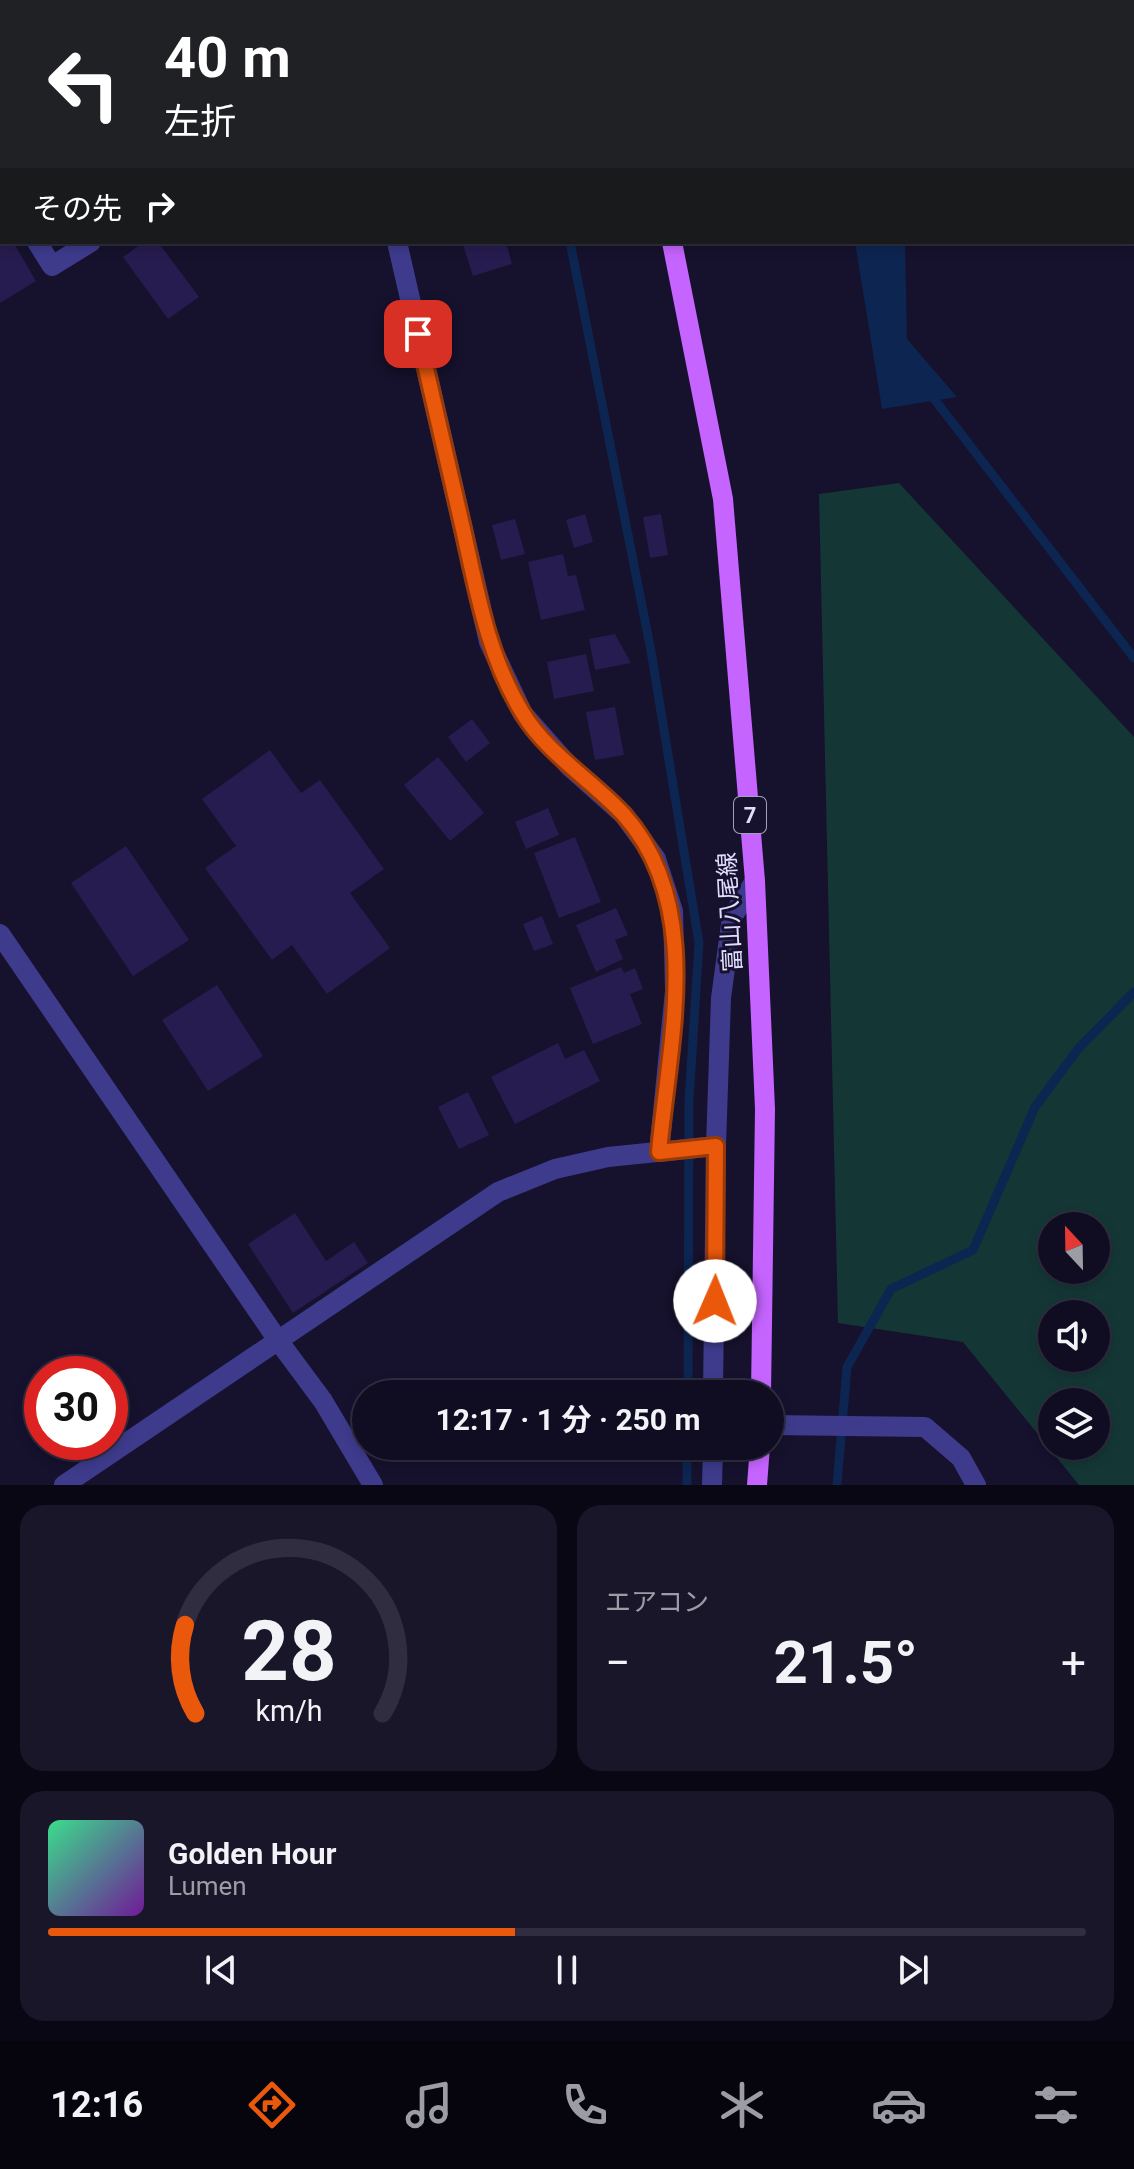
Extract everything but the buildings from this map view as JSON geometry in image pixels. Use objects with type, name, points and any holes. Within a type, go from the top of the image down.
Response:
[{"type":"main road","name":"富山八尾線","points":[[672,244],[723,499],[755,881],[765,1109],[761,1380]]},
{"type":"main road","points":[[757,1485],[759,1460]]},
{"type":"street","points":[[38,244],[52,266],[88,244]]},
{"type":"street","points":[[397,244],[489,642],[523,714],[569,766],[624,815],[656,859],[673,911],[675,991],[712,1380]]},
{"type":"street","points":[[688,1149],[721,998],[732,917],[755,881]]},
{"type":"street","points":[[0,934],[277,1339],[323,1401],[373,1485]]},
{"type":"street","points":[[64,1485],[498,1192],[555,1169],[608,1157],[688,1149]]},
{"type":"street","points":[[784,1425],[925,1427],[961,1458],[976,1485]]},
{"type":"street","points":[[712,1485],[713,1460]]},
{"type":"green space","points":[[899,483],[1134,737],[1134,1485],[1079,1485],[1059,1460],[1110,1460],[1110,1388],[1038,1388],[1038,1434],[963,1342],[838,1323],[819,494]]},
{"type":"water","points":[[855,244],[905,244],[907,339],[957,397],[882,409]]},
{"type":"waterway","points":[[570,244],[651,651],[699,943],[689,1100],[688,1380]]},
{"type":"waterway","points":[[928,391],[1134,658]]},
{"type":"waterway","points":[[837,1485],[847,1367],[891,1289],[973,1250],[1035,1107],[1078,1049],[1134,992]]},
{"type":"waterway","points":[[687,1460],[687,1485]]},
{"type":"route","points":[[418,334],[489,642],[523,714],[569,766],[624,815],[656,859],[673,911],[675,991],[659,1152],[716,1146],[715,1301]]}]
